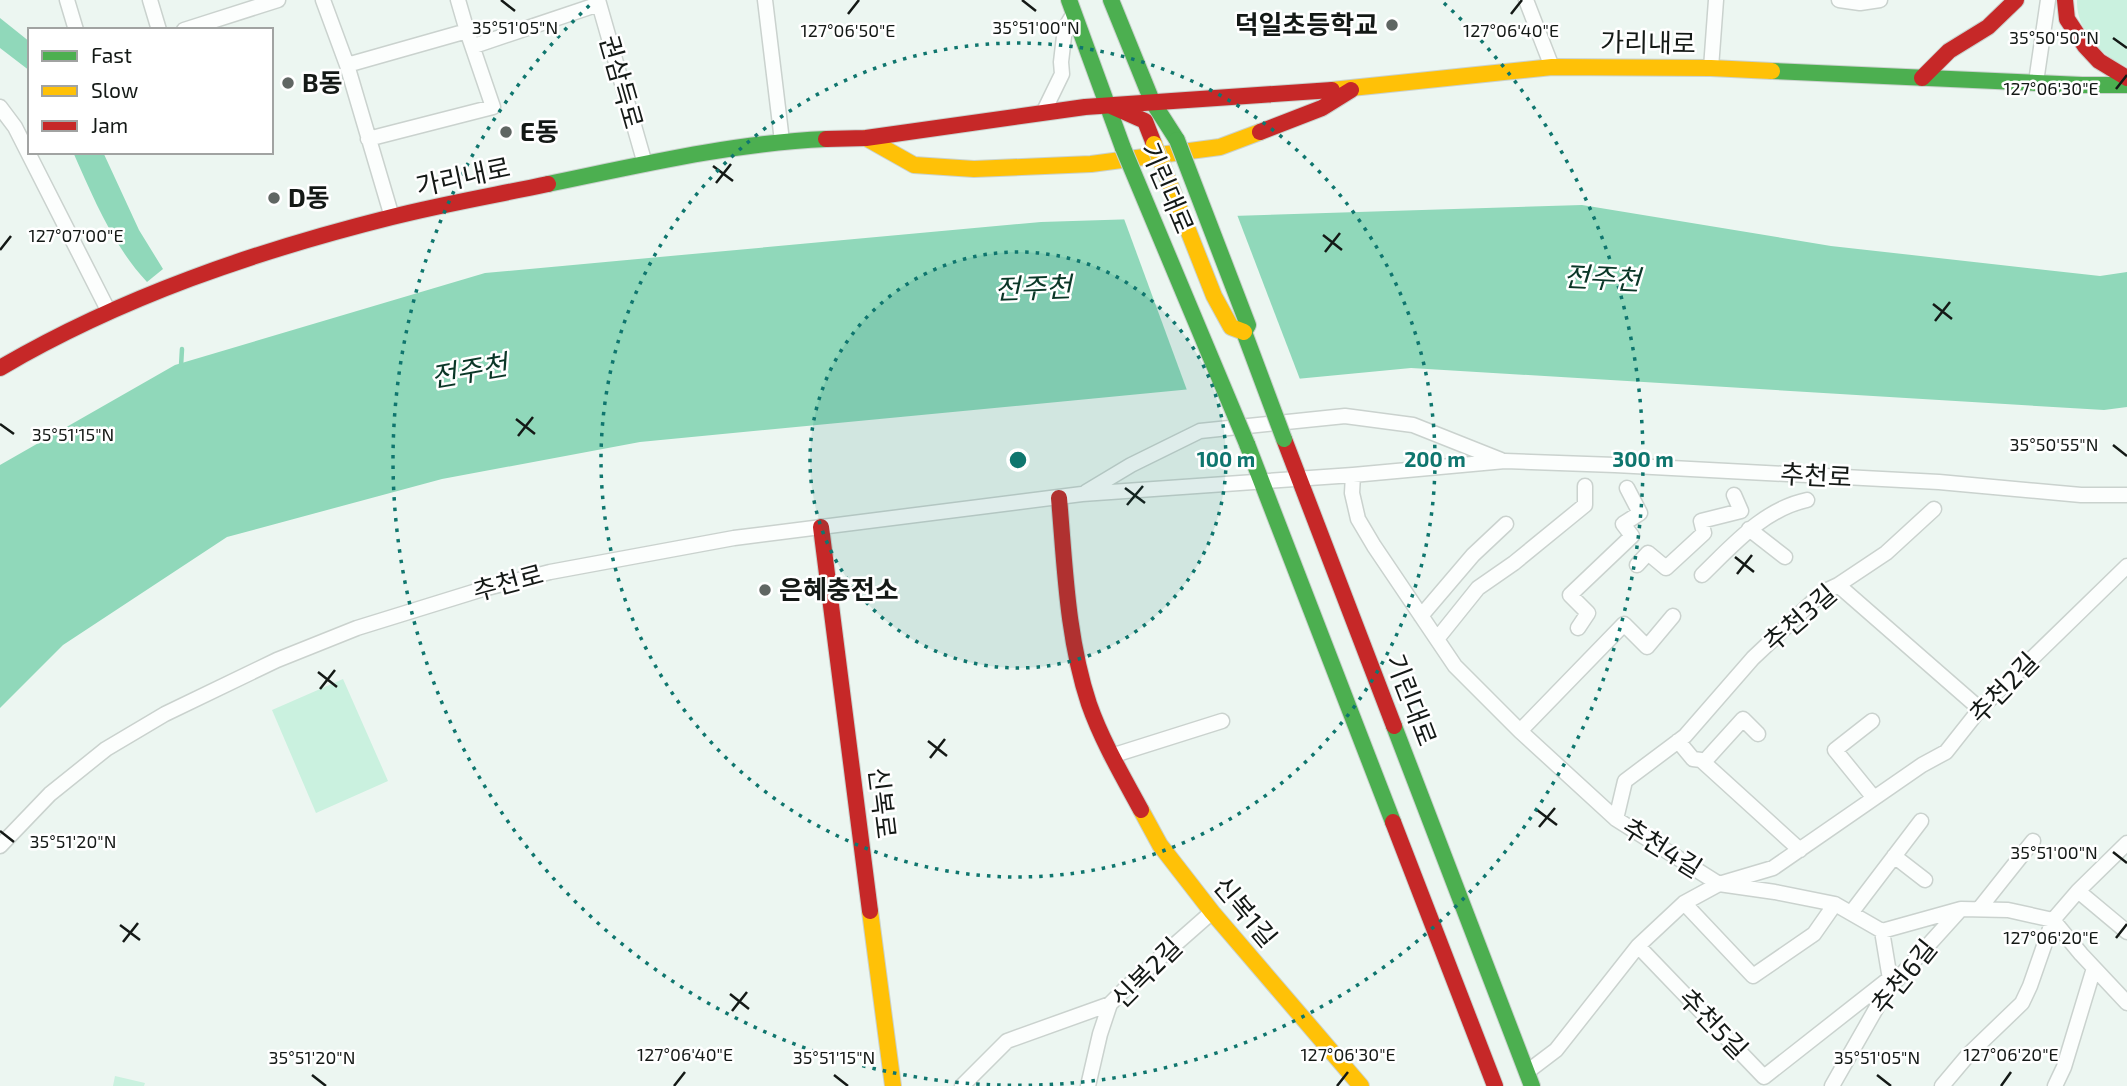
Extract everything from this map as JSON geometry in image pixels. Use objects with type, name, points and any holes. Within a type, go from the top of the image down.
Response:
[{"type":"street","points":[[67,0],[75,28]]},
{"type":"street","points":[[150,0],[158,28]]},
{"type":"street","points":[[188,28],[237,6],[278,0]]},
{"type":"street","points":[[323,0],[347,65],[392,217]]},
{"type":"street","points":[[368,139],[493,107],[458,0]]},
{"type":"street","points":[[765,0],[782,141]]},
{"type":"street","name":"기린대로","points":[[1111,0],[1152,102],[1177,140],[1248,325],[1244,332]]},
{"type":"street","points":[[1526,0],[1552,67]]},
{"type":"street","points":[[1711,68],[1716,0]]},
{"type":"street","points":[[1839,0],[1860,3],[1880,0]]},
{"type":"street","points":[[1922,78],[1949,51],[1988,27],[2016,0]]},
{"type":"street","points":[[2036,82],[2048,0]]},
{"type":"street","points":[[2065,0],[2067,19],[2085,46],[2099,61],[2127,78]]},
{"type":"street","points":[[474,46],[598,2]]},
{"type":"street","name":"권삼득로","points":[[598,2],[645,164]]},
{"type":"street","points":[[1044,111],[1062,74],[1065,28],[1071,7]]},
{"type":"street","name":"기린대로","points":[[1071,7],[1123,148],[1248,446],[1495,1086]]},
{"type":"street","points":[[347,65],[467,31]]},
{"type":"street","name":"가리내로","points":[[0,368],[109,312],[229,264],[392,217],[645,164],[782,141],[866,138],[1107,104],[1355,88],[1552,67],[1711,68],[2127,85]]},
{"type":"street","points":[[866,138],[914,165],[974,169],[1091,164],[1220,147],[1322,108],[1355,88]]},
{"type":"street","name":"기린대로","points":[[1107,104],[1144,121],[1213,296],[1231,327],[1244,332],[1529,1079]]},
{"type":"street","points":[[0,107],[15,127],[28,153]]},
{"type":"street","points":[[29,154],[109,312]]},
{"type":"street","name":"추천로","points":[[1082,494],[1131,465],[1200,431],[1345,416],[1413,425],[1505,461]]},
{"type":"street","name":"추천로","points":[[0,846],[50,794],[118,742],[165,714],[277,660],[357,628],[483,589],[550,572],[697,544],[1082,494],[1353,475],[1505,461],[1939,482],[2081,495],[2127,495]]},
{"type":"street","name":"추천4길","points":[[1353,475],[1352,493],[1358,519],[1455,666],[1520,731],[1616,819],[1719,884],[1835,904],[1882,931]]},
{"type":"street","points":[[1437,639],[1478,588],[1514,563],[1585,505],[1585,486]]},
{"type":"street","points":[[1578,628],[1588,613],[1570,595],[1632,536],[1623,524],[1640,513],[1626,488]]},
{"type":"street","points":[[1637,565],[1648,553],[1666,568],[1704,533],[1701,521],[1741,511],[1734,495]]},
{"type":"street","name":"신복1길","points":[[1059,498],[1071,631],[1089,703],[1111,756],[1160,845],[1212,912],[1361,1086]]},
{"type":"street","name":"추천로","points":[[1702,575],[1749,529],[1790,503],[1807,500]]},
{"type":"street","name":"추천3길","points":[[1616,819],[1625,781],[1685,736],[1753,658],[1823,592],[1886,553],[1934,509]]},
{"type":"street","points":[[1421,616],[1473,555],[1506,524]]},
{"type":"street","name":"신복로","points":[[821,527],[893,1086]]},
{"type":"street","points":[[1749,529],[1785,557]]},
{"type":"street","name":"추천2길","points":[[1719,884],[1773,868],[1922,765],[1946,752],[1980,709],[2127,566]]},
{"type":"street","points":[[1838,584],[1980,709]]},
{"type":"street","points":[[1520,731],[1625,624],[1647,648],[1673,616]]},
{"type":"street","points":[[1704,762],[1743,719],[1758,734]]},
{"type":"street","points":[[1111,756],[1222,721]]},
{"type":"street","points":[[1872,721],[1835,750],[1874,798]]},
{"type":"street","points":[[1678,741],[1693,760],[1704,762],[1800,850]]},
{"type":"street","points":[[1851,913],[1921,821]]},
{"type":"street","points":[[1979,909],[2034,841]]},
{"type":"street","points":[[1942,1086],[1969,1054],[2022,1003],[2053,920],[2078,891],[2126,845]]},
{"type":"street","points":[[1894,856],[1925,880]]},
{"type":"street","points":[[1529,1079],[1556,1050],[1638,946],[1684,903],[1719,884]]},
{"type":"street","points":[[2078,891],[2127,932]]},
{"type":"street","points":[[1684,903],[1753,976],[1814,934],[1835,904]]},
{"type":"street","points":[[1890,982],[1882,931],[1961,909],[2008,910],[2053,920],[2127,1003]]},
{"type":"street","name":"추천6길","points":[[1832,1086],[1890,982],[1961,909]]},
{"type":"street","name":"신복2길","points":[[1088,1086],[1110,1004],[1212,912]]},
{"type":"street","name":"추천5길","points":[[1638,946],[1764,1077],[1890,982]]},
{"type":"street","points":[[2055,1086],[2064,1067],[2094,968]]},
{"type":"street","points":[[962,1086],[1007,1041],[1110,1004]]},
{"type":"shaded area","points":[[2077,0],[2127,0],[2127,67],[2108,56],[2092,41],[2081,22]]},
{"type":"shaded area","points":[[343,679],[388,781],[316,813],[272,710]]},
{"type":"shaded area","points":[[115,1076],[145,1083],[144,1086],[113,1086]]},
{"type":"water","points":[[0,18],[28,40],[28,69],[0,48]]},
{"type":"water","points":[[74,154],[104,154],[139,230],[163,269],[147,282],[124,253],[96,203]]},
{"type":"water","name":"전주천","points":[[1582,205],[1831,246],[2100,276],[2127,272],[2127,407],[2104,410],[1411,368],[640,442],[442,479],[227,537],[63,645],[0,708],[0,465],[175,365],[485,273],[1041,222]]},
{"type":"pier","points":[[1236,212],[1301,382],[1188,393],[1123,216]]},
{"type":"waterway","points":[[181,366],[182,349]]},
{"type":"traffic: fast","points":[[1069,0],[1123,148]]},
{"type":"traffic: fast","points":[[1111,0],[1152,101],[1177,140]]},
{"type":"traffic: fast","points":[[1772,71],[2127,85]]},
{"type":"traffic: fast","points":[[548,184],[721,150],[826,139]]},
{"type":"traffic: fast","points":[[1177,140],[1248,325],[1244,332],[1284,439]]},
{"type":"traffic: fast","points":[[1123,148],[1247,444]]},
{"type":"traffic: fast","points":[[1247,444],[1393,822]]},
{"type":"traffic: fast","points":[[1394,726],[1532,1086]]},
{"type":"traffic: slow","points":[[1332,90],[1552,67],[1772,71]]},
{"type":"traffic: slow","points":[[866,138],[914,165],[974,169],[1091,164],[1220,147],[1260,132]]},
{"type":"traffic: slow","points":[[1154,144],[1214,296],[1231,327],[1244,332]]},
{"type":"traffic: slow","points":[[1141,810],[1160,845],[1212,912],[1361,1086]]},
{"type":"traffic: slow","points":[[870,911],[893,1086]]},
{"type":"traffic: jam","points":[[1922,78],[1949,51],[1988,27],[2016,0]]},
{"type":"traffic: jam","points":[[2065,0],[2067,19],[2085,46],[2099,61],[2127,78]]},
{"type":"traffic: jam","points":[[826,139],[866,138],[1085,107],[1332,90]]},
{"type":"traffic: jam","points":[[1260,132],[1322,108],[1351,90]]},
{"type":"traffic: jam","points":[[1111,106],[1145,121],[1154,144]]},
{"type":"traffic: jam","points":[[0,368],[93,319],[240,261],[392,217],[548,184]]},
{"type":"traffic: jam","points":[[1284,439],[1394,726]]},
{"type":"traffic: jam","points":[[1059,498],[1071,628],[1082,679],[1100,731],[1141,810]]},
{"type":"traffic: jam","points":[[821,527],[870,911]]},
{"type":"traffic: jam","points":[[1393,822],[1495,1086]]},
{"type":"place","name":"덕일초등학교","points":[[1392,25]]},
{"type":"place","name":"B동","points":[[288,83]]},
{"type":"place","name":"E동","points":[[506,132]]},
{"type":"place","name":"D동","points":[[274,198]]},
{"type":"place","name":"은혜충전소","points":[[765,590]]}]
